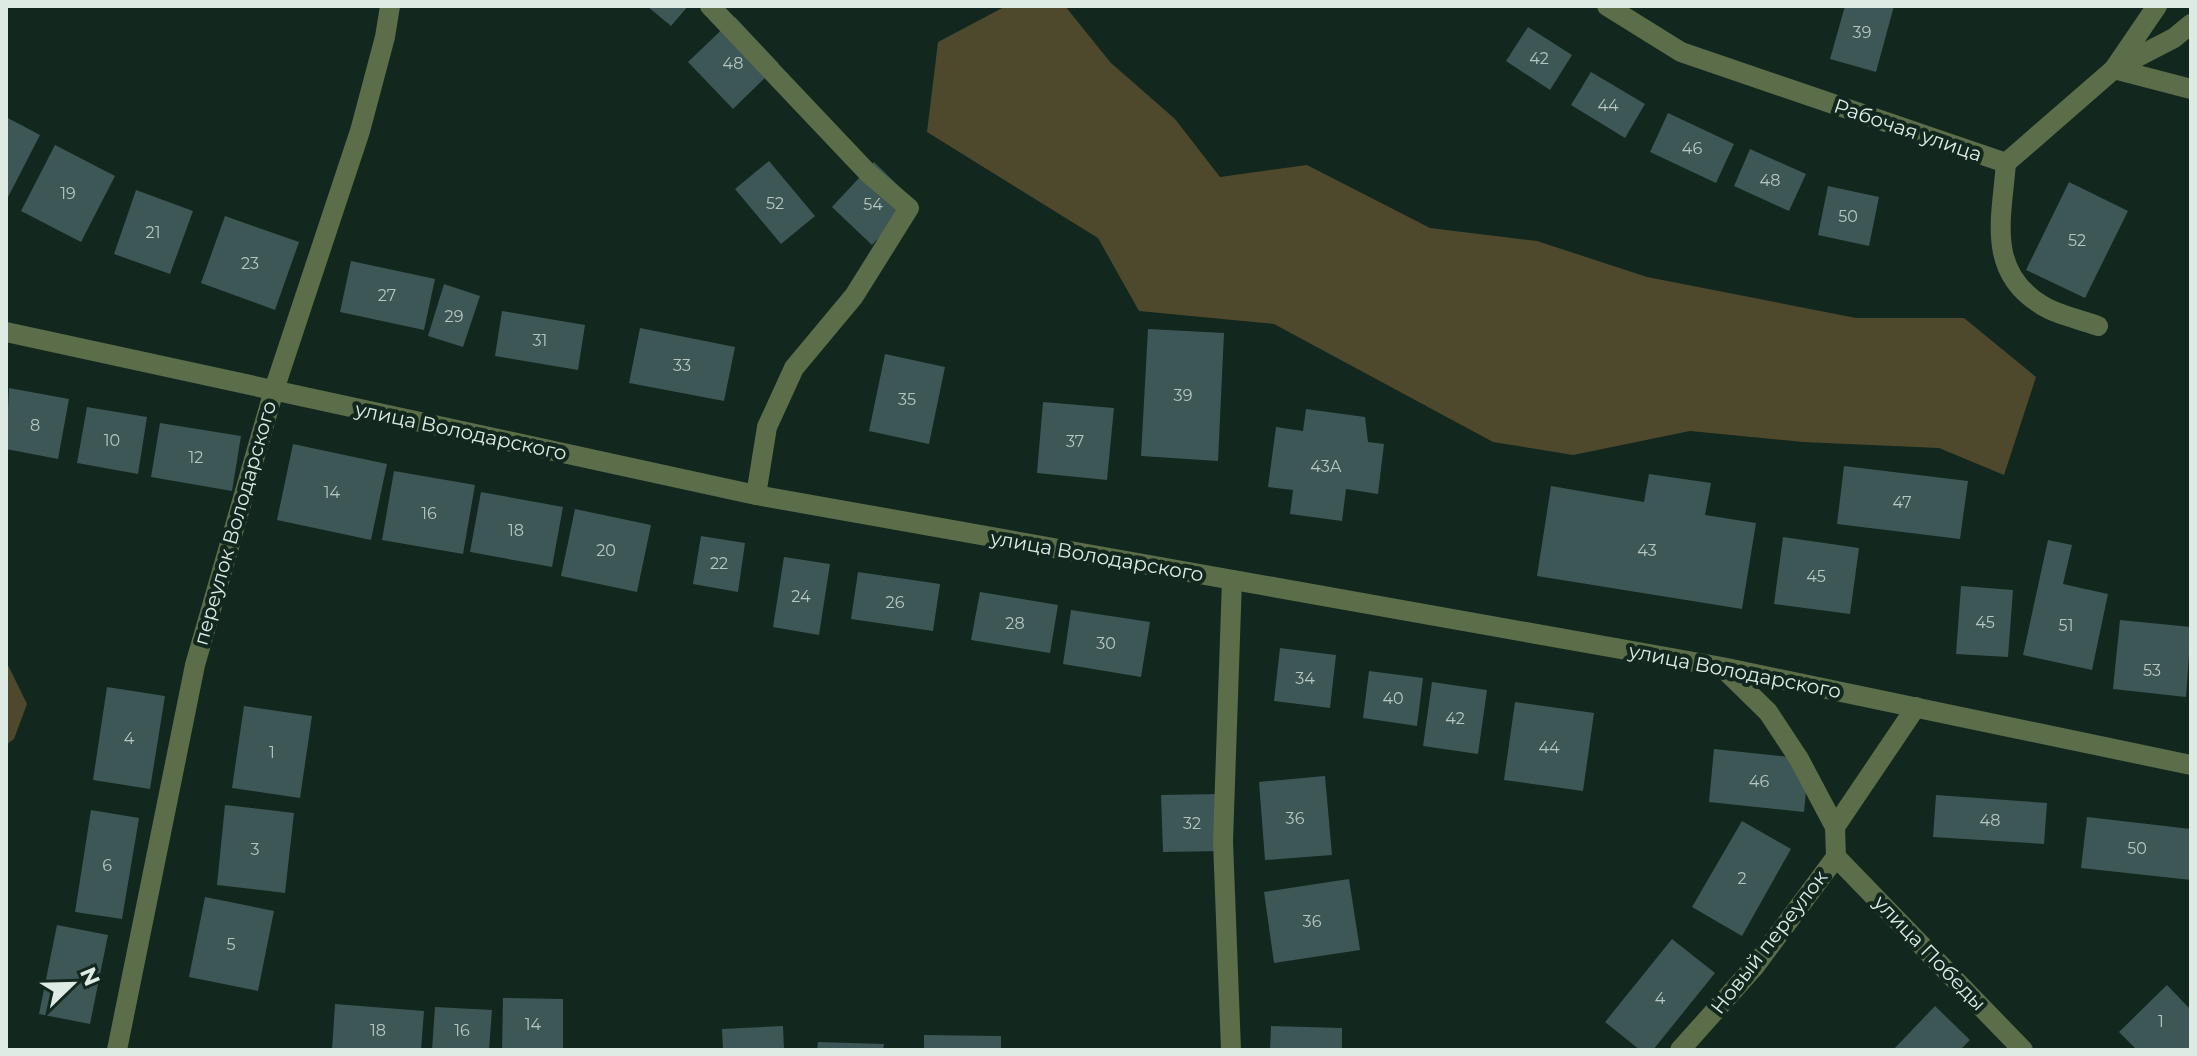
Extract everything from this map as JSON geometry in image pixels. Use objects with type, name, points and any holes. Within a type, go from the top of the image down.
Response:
[{"type":"street","name":"переулок Володарского","points":[[117,1050],[195,665],[274,390],[360,131],[390,6]]},
{"type":"street","points":[[710,6],[869,174],[909,208],[854,296],[794,368],[767,427],[756,495]]},
{"type":"street","name":"Рабочая улица","points":[[1607,6],[1681,52],[2006,163],[2114,69]]},
{"type":"street","points":[[2114,69],[2157,6]]},
{"type":"street","points":[[2114,69],[2174,38],[2191,24]]},
{"type":"street","points":[[2114,69],[2191,89]]},
{"type":"street","points":[[2006,163],[2000,247],[2013,278],[2040,305],[2098,326]]},
{"type":"street","name":"улица Володарского","points":[[6,332],[756,495],[1722,667],[2191,765]]},
{"type":"street","points":[[1231,1050],[1223,841],[1232,580]]},
{"type":"street","points":[[1722,667],[1768,712],[1799,759],[1835,827],[1916,707]]},
{"type":"street","name":"Новый переулок","points":[[1680,1050],[1755,966],[1836,857],[1835,827]]},
{"type":"street","name":"улица Победы","points":[[1836,857],[2023,1050]]},
{"type":"shaded area","points":[[1006,6],[1065,6],[1111,63],[1175,119],[1220,177],[1307,165],[1430,228],[1537,241],[1647,277],[1856,318],[1964,318],[2036,377],[2004,475],[1939,448],[1803,442],[1690,431],[1573,455],[1493,442],[1274,324],[1139,311],[1098,238],[927,132],[938,42]]},
{"type":"shaded area","points":[[6,661],[27,704],[14,739],[6,745]]},
{"type":"building","points":[[647,6],[688,6],[671,26]]},
{"type":"building","points":[[1845,6],[1894,6],[1876,72],[1830,59]]},
{"type":"building","points":[[735,17],[779,64],[733,109],[688,62]]},
{"type":"building","points":[[1528,27],[1572,55],[1550,90],[1506,61]]},
{"type":"building","points":[[1591,72],[1645,104],[1625,138],[1571,105]]},
{"type":"building","points":[[1668,113],[1734,144],[1716,183],[1650,152]]},
{"type":"building","points":[[6,117],[40,135],[6,201]]},
{"type":"building","points":[[55,145],[115,176],[81,242],[21,211]]},
{"type":"building","points":[[1750,149],[1806,174],[1789,211],[1734,186]]},
{"type":"building","points":[[769,161],[815,216],[781,244],[735,189]]},
{"type":"building","points":[[874,162],[914,201],[872,245],[832,207]]},
{"type":"building","points":[[2069,182],[2128,211],[2085,298],[2026,270]]},
{"type":"building","points":[[1828,186],[1879,197],[1869,246],[1818,235]]},
{"type":"building","points":[[136,190],[193,211],[170,274],[114,254]]},
{"type":"building","points":[[225,216],[299,242],[275,310],[201,283]]},
{"type":"building","points":[[351,261],[435,279],[424,330],[340,312]]},
{"type":"building","points":[[444,284],[480,296],[463,347],[428,336]]},
{"type":"building","points":[[502,311],[585,325],[578,370],[495,356]]},
{"type":"building","points":[[640,328],[735,347],[724,401],[629,383]]},
{"type":"building","points":[[1148,329],[1224,333],[1218,461],[1141,456]]},
{"type":"building","points":[[885,354],[945,367],[929,444],[869,431]]},
{"type":"building","points":[[9,388],[69,399],[58,459],[6,449]]},
{"type":"building","points":[[1043,402],[1114,408],[1107,480],[1037,473]]},
{"type":"building","points":[[87,407],[147,417],[138,474],[77,463]]},
{"type":"building","points":[[1306,409],[1365,417],[1368,442],[1384,444],[1378,494],[1346,489],[1342,521],[1290,514],[1293,490],[1268,487],[1276,427],[1303,431]]},
{"type":"building","points":[[160,423],[241,436],[232,491],[151,477]]},
{"type":"building","points":[[293,444],[387,464],[371,540],[277,520]]},
{"type":"building","points":[[1844,466],[1968,481],[1960,539],[1837,524]]},
{"type":"building","points":[[394,471],[475,485],[463,554],[382,540]]},
{"type":"building","points":[[1649,474],[1711,483],[1705,515],[1756,523],[1742,609],[1537,576],[1551,486],[1644,502]]},
{"type":"building","points":[[481,492],[563,507],[552,567],[470,552]]},
{"type":"building","points":[[575,509],[651,525],[637,592],[561,576]]},
{"type":"building","points":[[701,536],[745,543],[738,592],[693,584]]},
{"type":"building","points":[[1783,537],[1859,548],[1850,614],[1774,604]]},
{"type":"building","points":[[2048,540],[2072,545],[2063,584],[2108,594],[2092,670],[2023,655]]},
{"type":"building","points":[[784,557],[830,564],[819,635],[773,627]]},
{"type":"building","points":[[858,572],[940,584],[933,631],[851,619]]},
{"type":"building","points":[[1961,586],[2013,590],[2008,657],[1956,654]]},
{"type":"building","points":[[980,592],[1058,605],[1050,653],[971,640]]},
{"type":"building","points":[[1071,610],[1150,622],[1141,677],[1063,664]]},
{"type":"building","points":[[2120,620],[2191,627],[2186,697],[2113,689]]},
{"type":"building","points":[[1280,648],[1336,655],[1330,708],[1274,701]]},
{"type":"building","points":[[1369,671],[1423,678],[1417,726],[1363,718]]},
{"type":"building","points":[[1432,682],[1487,690],[1478,754],[1423,746]]},
{"type":"building","points":[[107,687],[165,696],[150,789],[93,780]]},
{"type":"building","points":[[1515,702],[1594,713],[1583,791],[1504,780]]},
{"type":"building","points":[[244,706],[312,716],[300,798],[232,788]]},
{"type":"building","points":[[1714,749],[1809,759],[1804,812],[1709,802]]},
{"type":"building","points":[[1325,776],[1332,855],[1265,860],[1259,782]]},
{"type":"building","points":[[1222,794],[1223,851],[1163,852],[1161,795]]},
{"type":"building","points":[[1936,795],[2047,803],[2044,844],[1933,837]]},
{"type":"building","points":[[225,805],[294,813],[285,893],[217,885]]},
{"type":"building","points":[[91,810],[139,818],[122,919],[75,912]]},
{"type":"building","points":[[2087,817],[2191,829],[2191,880],[2081,868]]},
{"type":"building","points":[[1742,821],[1791,849],[1742,936],[1692,907]]},
{"type":"building","points":[[1349,879],[1360,950],[1274,963],[1264,892]]},
{"type":"building","points":[[205,897],[274,911],[258,991],[189,977]]},
{"type":"building","points":[[57,925],[108,935],[90,1024],[39,1014]]},
{"type":"building","points":[[1672,939],[1715,973],[1653,1050],[1640,1050],[1605,1022]]},
{"type":"building","points":[[2167,985],[2191,1010],[2191,1050],[2137,1050],[2119,1032]]},
{"type":"building","points":[[503,998],[563,999],[563,1050],[502,1050]]},
{"type":"building","points":[[335,1004],[424,1011],[421,1050],[332,1050]]},
{"type":"building","points":[[1935,1006],[1970,1040],[1960,1050],[1893,1050]]},
{"type":"building","points":[[435,1007],[492,1010],[489,1050],[432,1050]]},
{"type":"building","points":[[783,1026],[784,1050],[723,1050],[722,1029]]},
{"type":"building","points":[[1271,1026],[1342,1028],[1342,1050],[1270,1050]]},
{"type":"building","points":[[924,1035],[1001,1036],[1001,1050],[924,1050]]},
{"type":"building","points":[[818,1042],[884,1044],[883,1050],[817,1050]]}]
